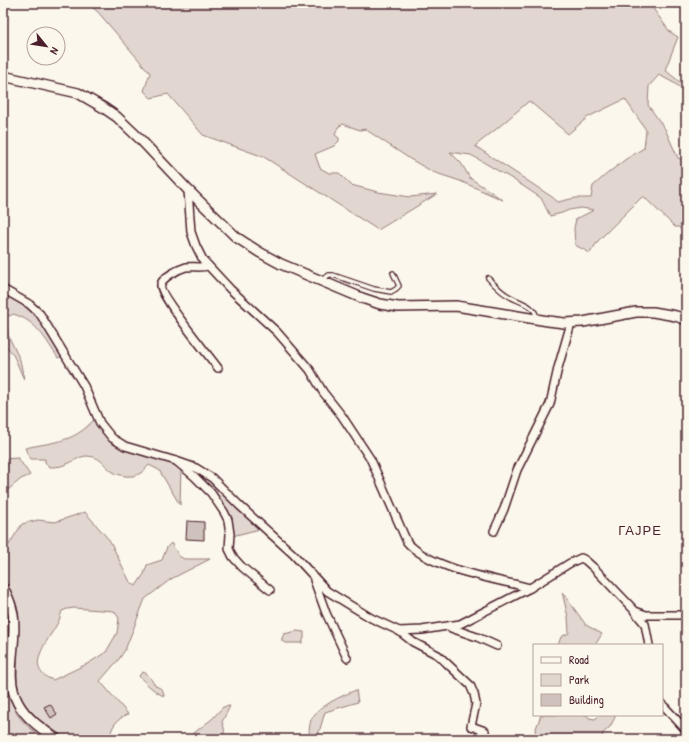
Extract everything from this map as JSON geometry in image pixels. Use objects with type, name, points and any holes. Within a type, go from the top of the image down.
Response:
[{"type":"main road","points":[[3,76],[78,93],[104,108],[117,117],[140,139],[188,190],[236,237],[259,252],[362,298],[380,304],[398,307],[456,306],[548,322],[583,322],[636,312],[653,312],[686,320]]},
{"type":"main road","points":[[3,588],[13,615],[14,633],[12,672],[15,697],[20,708],[30,719],[56,739]]},
{"type":"street","points":[[188,190],[192,235],[199,253],[208,266],[234,293],[277,332],[310,370],[323,392],[342,416],[370,460],[403,536],[411,548],[421,555],[446,566],[530,588]]},
{"type":"street","points":[[208,266],[181,269],[165,279],[160,288],[175,312],[218,368]]},
{"type":"street","points":[[3,289],[29,304],[42,317],[87,391],[103,427],[112,438],[125,446],[196,468],[212,478],[240,506],[293,554],[312,576],[332,595],[371,618],[399,631],[412,642],[423,646],[438,655],[469,683],[476,703],[470,726],[485,731]]},
{"type":"street","points":[[494,531],[504,509],[517,470],[550,404],[558,368],[571,323]]},
{"type":"street","points":[[176,462],[205,486],[224,512],[229,524],[229,549],[233,557],[242,567],[270,590]]},
{"type":"street","points":[[399,631],[448,627],[460,624],[530,588],[570,563],[581,558],[586,560],[635,611],[645,624],[649,644]]},
{"type":"street","points":[[312,576],[326,613],[347,658]]},
{"type":"street","points":[[635,611],[646,615],[686,615]]},
{"type":"street","points":[[448,627],[497,646]]},
{"type":"street","points":[[663,705],[686,730]]},
{"type":"lane","points":[[321,281],[325,277],[333,275],[374,289],[391,292],[396,290],[399,286],[394,273]]},
{"type":"lane","points":[[488,278],[507,295],[532,309],[536,314],[537,319]]},
{"type":"green space","points":[[87,3],[649,3],[670,32],[678,37],[665,70],[686,87],[686,93],[674,83],[659,75],[649,86],[648,105],[665,129],[678,158],[686,161],[686,239],[679,227],[675,227],[643,196],[598,241],[590,253],[575,245],[574,228],[576,219],[594,210],[581,208],[550,216],[541,198],[514,180],[471,155],[450,152],[461,163],[470,178],[503,200],[460,181],[433,172],[410,159],[365,129],[360,130],[343,124],[338,127],[335,135],[339,138],[339,141],[334,146],[315,154],[320,168],[329,173],[339,173],[351,185],[378,192],[410,197],[437,194],[378,230],[264,157],[203,135],[168,94],[151,98],[144,91],[150,73],[98,12]],"holes":[[[625,99],[646,130],[644,148],[626,159],[593,186],[591,198],[575,198],[558,202],[475,146],[529,101],[568,134],[588,117]]]},
{"type":"green space","points":[[3,292],[29,304],[66,355],[58,358],[45,338],[34,326],[21,317],[13,314],[10,316],[7,315],[8,335],[20,360],[24,379],[13,354],[7,347],[3,348]]},
{"type":"green space","points":[[97,416],[112,438],[196,468],[264,528],[236,535],[230,539],[224,512],[181,466],[180,505],[159,470],[149,465],[144,471],[138,474],[133,476],[125,476],[113,472],[96,458],[87,456],[78,458],[67,464],[53,467],[49,467],[45,462],[45,459],[30,459],[25,448],[65,440],[89,425]]},
{"type":"green space","points":[[18,458],[30,475],[21,479],[3,494],[3,459]]},
{"type":"green space","points":[[85,512],[110,541],[130,582],[136,586],[144,574],[147,565],[162,560],[167,547],[171,543],[179,556],[184,559],[210,559],[171,579],[145,599],[125,650],[100,681],[128,714],[115,724],[110,739],[66,739],[39,719],[28,708],[22,699],[17,683],[18,614],[16,603],[11,591],[3,579],[3,542],[8,546],[22,524],[38,520],[55,522]],"holes":[[[74,608],[114,611],[119,618],[117,633],[106,652],[89,663],[53,680],[43,675],[39,668],[41,652],[59,620],[62,611]]]},
{"type":"green space","points":[[562,592],[586,625],[602,634],[596,644],[558,644],[561,637],[569,633],[568,617]]},
{"type":"green space","points":[[3,598],[9,619],[9,682],[13,706],[19,717],[44,739],[3,739]]},
{"type":"green space","points":[[297,631],[304,632],[302,643],[286,643],[282,641],[284,634]]},
{"type":"green space","points":[[142,672],[146,673],[155,685],[163,691],[164,696],[154,690],[139,676]]},
{"type":"green space","points":[[356,690],[358,702],[325,712],[317,739],[309,739],[311,720],[314,715],[324,706]]},
{"type":"green space","points":[[230,706],[222,722],[224,731],[220,739],[186,739],[212,719],[223,707]]},
{"type":"green space","points":[[541,716],[588,716],[589,718],[595,719],[599,716],[616,716],[610,727],[603,733],[602,739],[537,739],[535,731]]},
{"type":"building","points":[[187,521],[204,522],[204,540],[186,539]]},
{"type":"building","points":[[50,704],[57,714],[51,718],[44,707]]},
{"type":"district","name":"ГАЈРЕ","points":[[640,530]]}]
